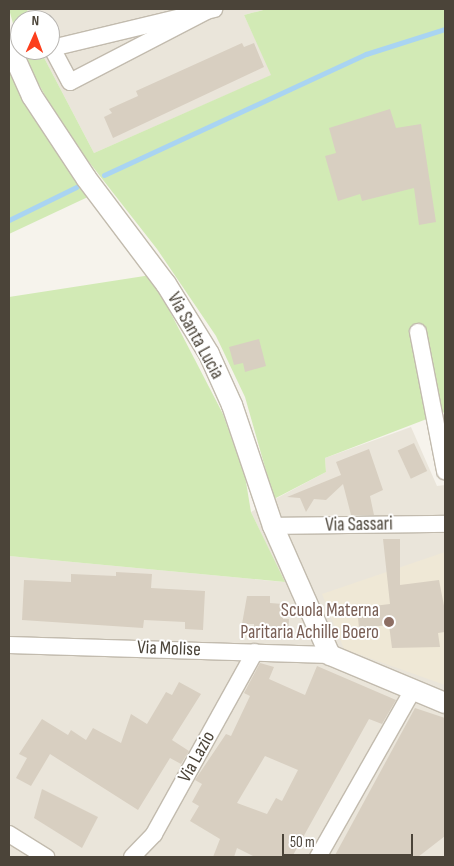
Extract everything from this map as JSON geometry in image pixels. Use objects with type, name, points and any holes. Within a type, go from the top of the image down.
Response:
[{"type":"street","points":[[210,10],[70,82],[52,48],[210,10]]},
{"type":"street","name":"Via Santa Lucia","points":[[9,45],[32,96],[86,178],[166,284],[208,354],[232,404],[274,526],[330,655]]},
{"type":"street","points":[[418,332],[445,471]]},
{"type":"street","name":"Via Sassari","points":[[274,526],[445,524]]},
{"type":"street","name":"Via Molise","points":[[9,645],[330,655]]},
{"type":"street","name":"Via Lazio","points":[[132,857],[154,834],[255,652]]},
{"type":"street","points":[[330,655],[445,704]]},
{"type":"street","points":[[318,857],[413,690]]},
{"type":"street","points":[[9,834],[46,857]]},
{"type":"shaded area","points":[[267,9],[244,15],[272,75],[94,153],[45,60],[60,60],[60,10],[27,10]]},
{"type":"shaded area","points":[[411,427],[437,486],[445,485],[445,857],[9,857],[9,556],[284,582],[251,512],[326,472],[325,458]]},
{"type":"shaded area","name":"Scuola Materna Paritaria Achille Boero","points":[[445,552],[445,685],[344,649],[322,594]]},
{"type":"green space","points":[[9,9],[27,10],[10,10],[10,13]]},
{"type":"green space","points":[[267,9],[445,9],[445,412],[325,458],[326,472],[274,499],[245,397],[216,336],[157,249],[64,130],[26,60],[45,60],[94,153],[271,75],[244,15]]},
{"type":"green space","points":[[9,67],[90,196],[9,234]]},
{"type":"green space","points":[[151,275],[223,414],[245,476],[251,512],[285,582],[9,556],[9,297]]},
{"type":"building","points":[[242,43],[244,47],[254,43],[264,67],[113,138],[104,117],[112,113],[109,109],[138,96],[136,91]]},
{"type":"building","points":[[390,109],[396,128],[421,124],[436,222],[419,225],[414,188],[362,201],[360,194],[338,201],[325,156],[336,153],[329,128]]},
{"type":"building","points":[[259,339],[266,366],[245,372],[243,363],[234,365],[229,347]]},
{"type":"building","points":[[414,443],[427,471],[411,479],[398,451]]},
{"type":"building","points":[[369,449],[383,490],[370,496],[374,515],[351,515],[343,484],[326,500],[314,499],[306,512],[300,498],[287,497],[341,475],[336,462]]},
{"type":"building","points":[[383,539],[400,539],[400,585],[439,580],[445,611],[445,632],[438,633],[440,647],[392,648],[389,625],[359,628],[357,608],[390,604]]},
{"type":"building","points":[[116,572],[152,574],[151,588],[205,591],[203,630],[185,629],[185,622],[144,620],[143,628],[22,620],[24,580],[71,582],[71,574],[116,576]]},
{"type":"building","points":[[247,596],[270,596],[270,603],[283,604],[283,619],[289,619],[288,638],[254,636],[254,624],[242,624]]},
{"type":"building","points":[[260,663],[274,667],[269,679],[305,695],[317,666],[396,700],[382,724],[369,719],[292,857],[255,857],[237,848],[234,857],[213,857],[220,839],[190,821],[199,806],[192,802],[202,784],[195,780],[226,734],[231,736],[250,696],[244,693]],"holes":[[[265,756],[298,770],[282,801],[276,798],[267,814],[237,803]]]},
{"type":"building","points":[[179,682],[201,694],[172,740],[189,751],[181,764],[170,758],[138,810],[50,754],[31,786],[16,778],[27,758],[19,754],[42,719],[68,735],[71,730],[86,740],[93,728],[121,743],[131,714],[147,724],[166,692],[172,695]]},
{"type":"building","points":[[415,708],[445,718],[445,836],[418,857],[334,857]]},
{"type":"building","points":[[42,789],[98,817],[82,848],[34,818]]},
{"type":"waterway","points":[[104,175],[366,54],[445,29]]},
{"type":"waterway","points":[[9,220],[76,187]]},
{"type":"place","name":"Scuola Materna Paritaria Achille Boero","points":[[389,622]]}]
